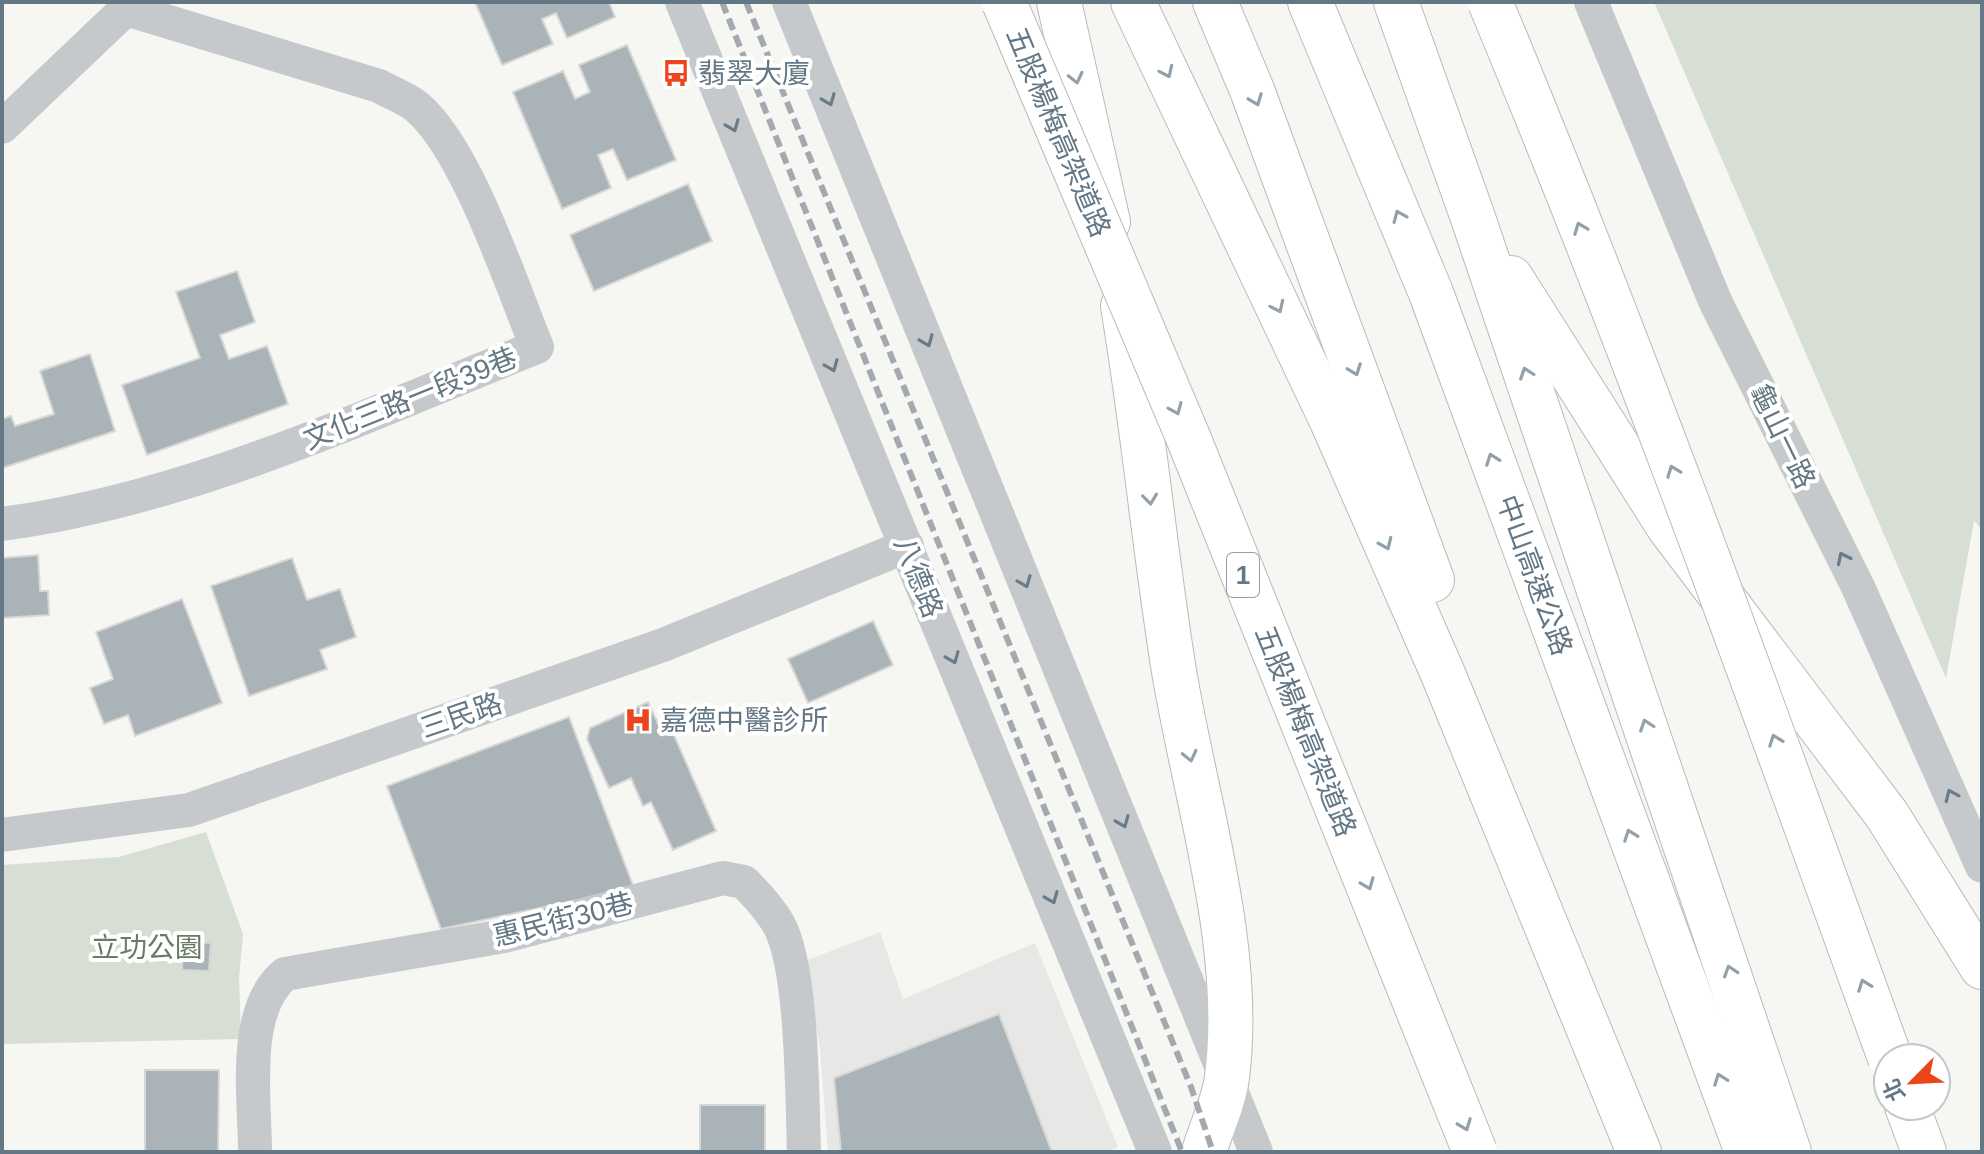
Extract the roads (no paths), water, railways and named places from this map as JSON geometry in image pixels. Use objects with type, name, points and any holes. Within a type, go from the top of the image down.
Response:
[{"type":"highway","name":"五股楊梅高架道路","points":[[1004,2],[1194,452],[1475,1152]]},
{"type":"highway","points":[[1059,2],[1109,227],[1138,392],[1160,581],[1183,724],[1209,839],[1229,985],[1227,1078],[1204,1152]]},
{"type":"highway","points":[[1133,2],[1332,421],[1443,674],[1640,1152]]},
{"type":"highway","points":[[1215,2],[1252,90],[1640,1152]]},
{"type":"highway","name":"中山高速公路","points":[[1310,2],[1431,293],[1747,1152]]},
{"type":"highway","points":[[1396,2],[1472,215],[1789,1152]]},
{"type":"highway","points":[[1490,2],[1538,118],[1756,688],[1884,1042]]},
{"type":"highway","points":[[1472,215],[1669,527],[1887,815],[1982,967]]},
{"type":"highway","points":[[1913,1122],[1924,1152]]},
{"type":"street","name":"八德路","points":[[682,2],[1155,1152]]},
{"type":"street","points":[[789,2],[1256,1152]]},
{"type":"street","name":"龜山一路","points":[[1591,2],[1716,303],[1858,587],[1982,866]]},
{"type":"street","name":"文化三路一段39巷","points":[[2,127],[125,6],[379,86],[415,105],[444,136],[467,180],[537,347],[220,473],[60,516],[2,524]]},
{"type":"street","name":"三民路","points":[[2,835],[189,810],[663,645],[907,546]]},
{"type":"street","name":"惠民街30巷","points":[[255,1152],[256,1025],[271,985],[285,974],[504,936],[723,878],[744,882],[780,927],[789,959],[801,1057],[804,1152]]},
{"type":"railway","points":[[722,2],[1182,1152]]},
{"type":"railway","points":[[746,2],[1191,1087],[1213,1152]]},
{"type":"place","name":"翡翠大廈","points":[[676,73]]},
{"type":"place","name":"嘉德中醫診所","points":[[638,720]]},
{"type":"park label","name":"立功公園","points":[[147,947]]}]
